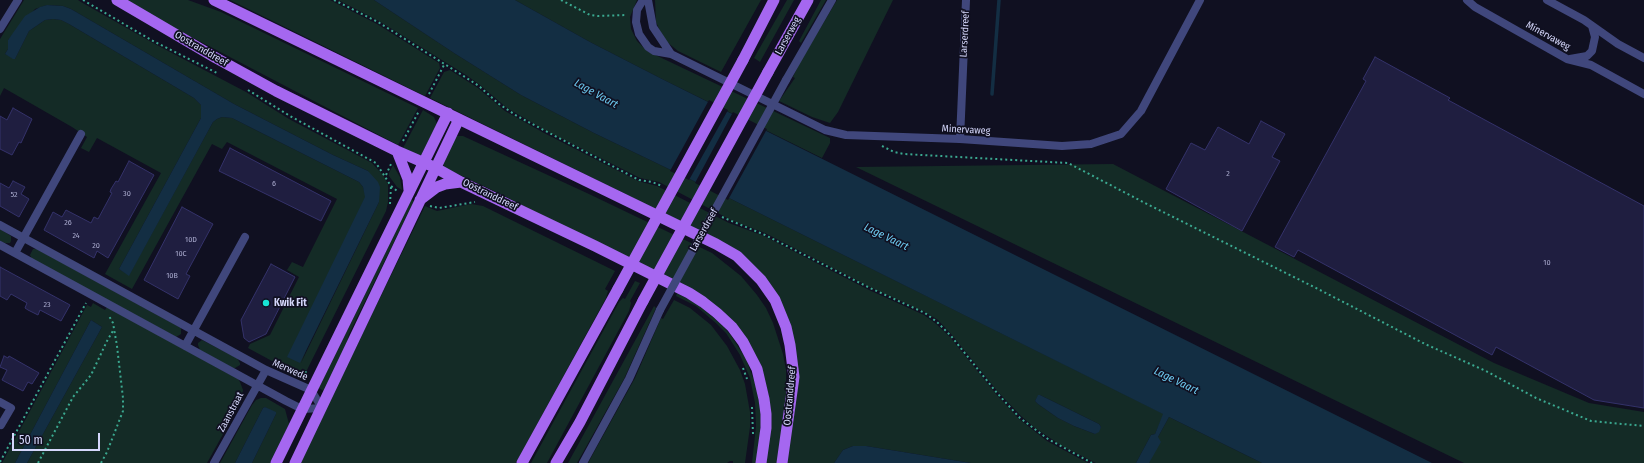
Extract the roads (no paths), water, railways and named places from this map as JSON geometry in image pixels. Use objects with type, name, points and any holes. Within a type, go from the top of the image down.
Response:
[{"type":"main road","name":"Oostranddreef","points":[[117,0],[276,91],[397,151],[424,162],[461,182],[689,293],[717,313],[732,327],[743,342],[751,356],[761,384],[764,399],[766,428],[761,463]]},
{"type":"main road","name":"Oostranddreef","points":[[214,0],[716,244],[737,256],[752,269],[775,300],[786,327],[793,361],[792,394],[782,463]]},
{"type":"main road","points":[[522,463],[743,60],[774,0]]},
{"type":"main road","name":"Larserweg","points":[[768,72],[808,0]]},
{"type":"main road","name":"Larserdreef","points":[[556,463],[580,422],[642,301],[768,72]]},
{"type":"main road","points":[[276,463],[448,113]]},
{"type":"main road","points":[[295,463],[458,119]]},
{"type":"main road","points":[[397,151],[408,179],[408,193]]},
{"type":"main road","points":[[419,201],[437,187],[445,184],[461,182]]},
{"type":"street","points":[[0,29],[18,0]]},
{"type":"street","name":"Minervaweg","points":[[643,0],[638,5],[636,16],[639,34],[645,44],[654,51],[671,54],[825,130],[846,135],[960,139],[1062,146],[1092,144],[1121,134],[1141,111],[1200,0]]},
{"type":"street","points":[[648,0],[653,27],[671,54]]},
{"type":"street","name":"Larserdreef","points":[[583,463],[629,379],[660,310],[786,80],[832,0]]},
{"type":"street","name":"Larserdreef","points":[[960,139],[966,0]]},
{"type":"street","name":"Minervaweg","points":[[1467,0],[1475,3],[1567,59],[1591,65],[1644,94]]},
{"type":"street","points":[[1547,0],[1592,26],[1618,44],[1644,58]]},
{"type":"street","points":[[1567,59],[1587,56],[1592,50],[1595,37],[1592,26]]},
{"type":"street","points":[[15,253],[81,134]]},
{"type":"street","name":"Merwede","points":[[0,225],[266,370],[311,390],[322,408]]},
{"type":"street","points":[[185,346],[244,237]]},
{"type":"street","points":[[0,245],[302,409],[322,408]]},
{"type":"street","name":"Zaanstraat","points":[[214,463],[256,385],[266,370]]},
{"type":"street","points":[[0,402],[11,408],[1,425],[0,424]]},
{"type":"water","name":"Lage Vaart","points":[[374,0],[515,0],[590,42],[662,79],[1432,463],[1262,463],[1169,417],[1158,437],[1161,442],[1149,463],[1136,463],[1151,435],[1155,434],[1163,414],[725,196],[594,133],[521,95]]},
{"type":"water","points":[[47,5],[63,6],[71,9],[234,104],[333,155],[368,171],[378,182],[380,187],[379,202],[300,363],[287,357],[365,197],[363,187],[359,182],[232,118],[222,117],[213,122],[129,276],[119,269],[201,118],[201,105],[194,98],[61,20],[45,20],[29,31],[15,59],[5,54],[8,49],[8,40],[25,16],[40,7]]},
{"type":"water","points":[[91,320],[102,327],[27,463],[15,463]]},
{"type":"water","points":[[1038,395],[1099,424],[1101,427],[1099,432],[1095,434],[1058,418],[1035,401]]},
{"type":"water","points":[[265,407],[276,412],[276,414],[252,463],[235,463],[263,408]]},
{"type":"water","points":[[853,446],[866,446],[971,463],[834,463],[843,450]]},
{"type":"waterway","points":[[992,94],[999,0]]},
{"type":"place","name":"Kwik Fit","points":[[266,303]]}]
